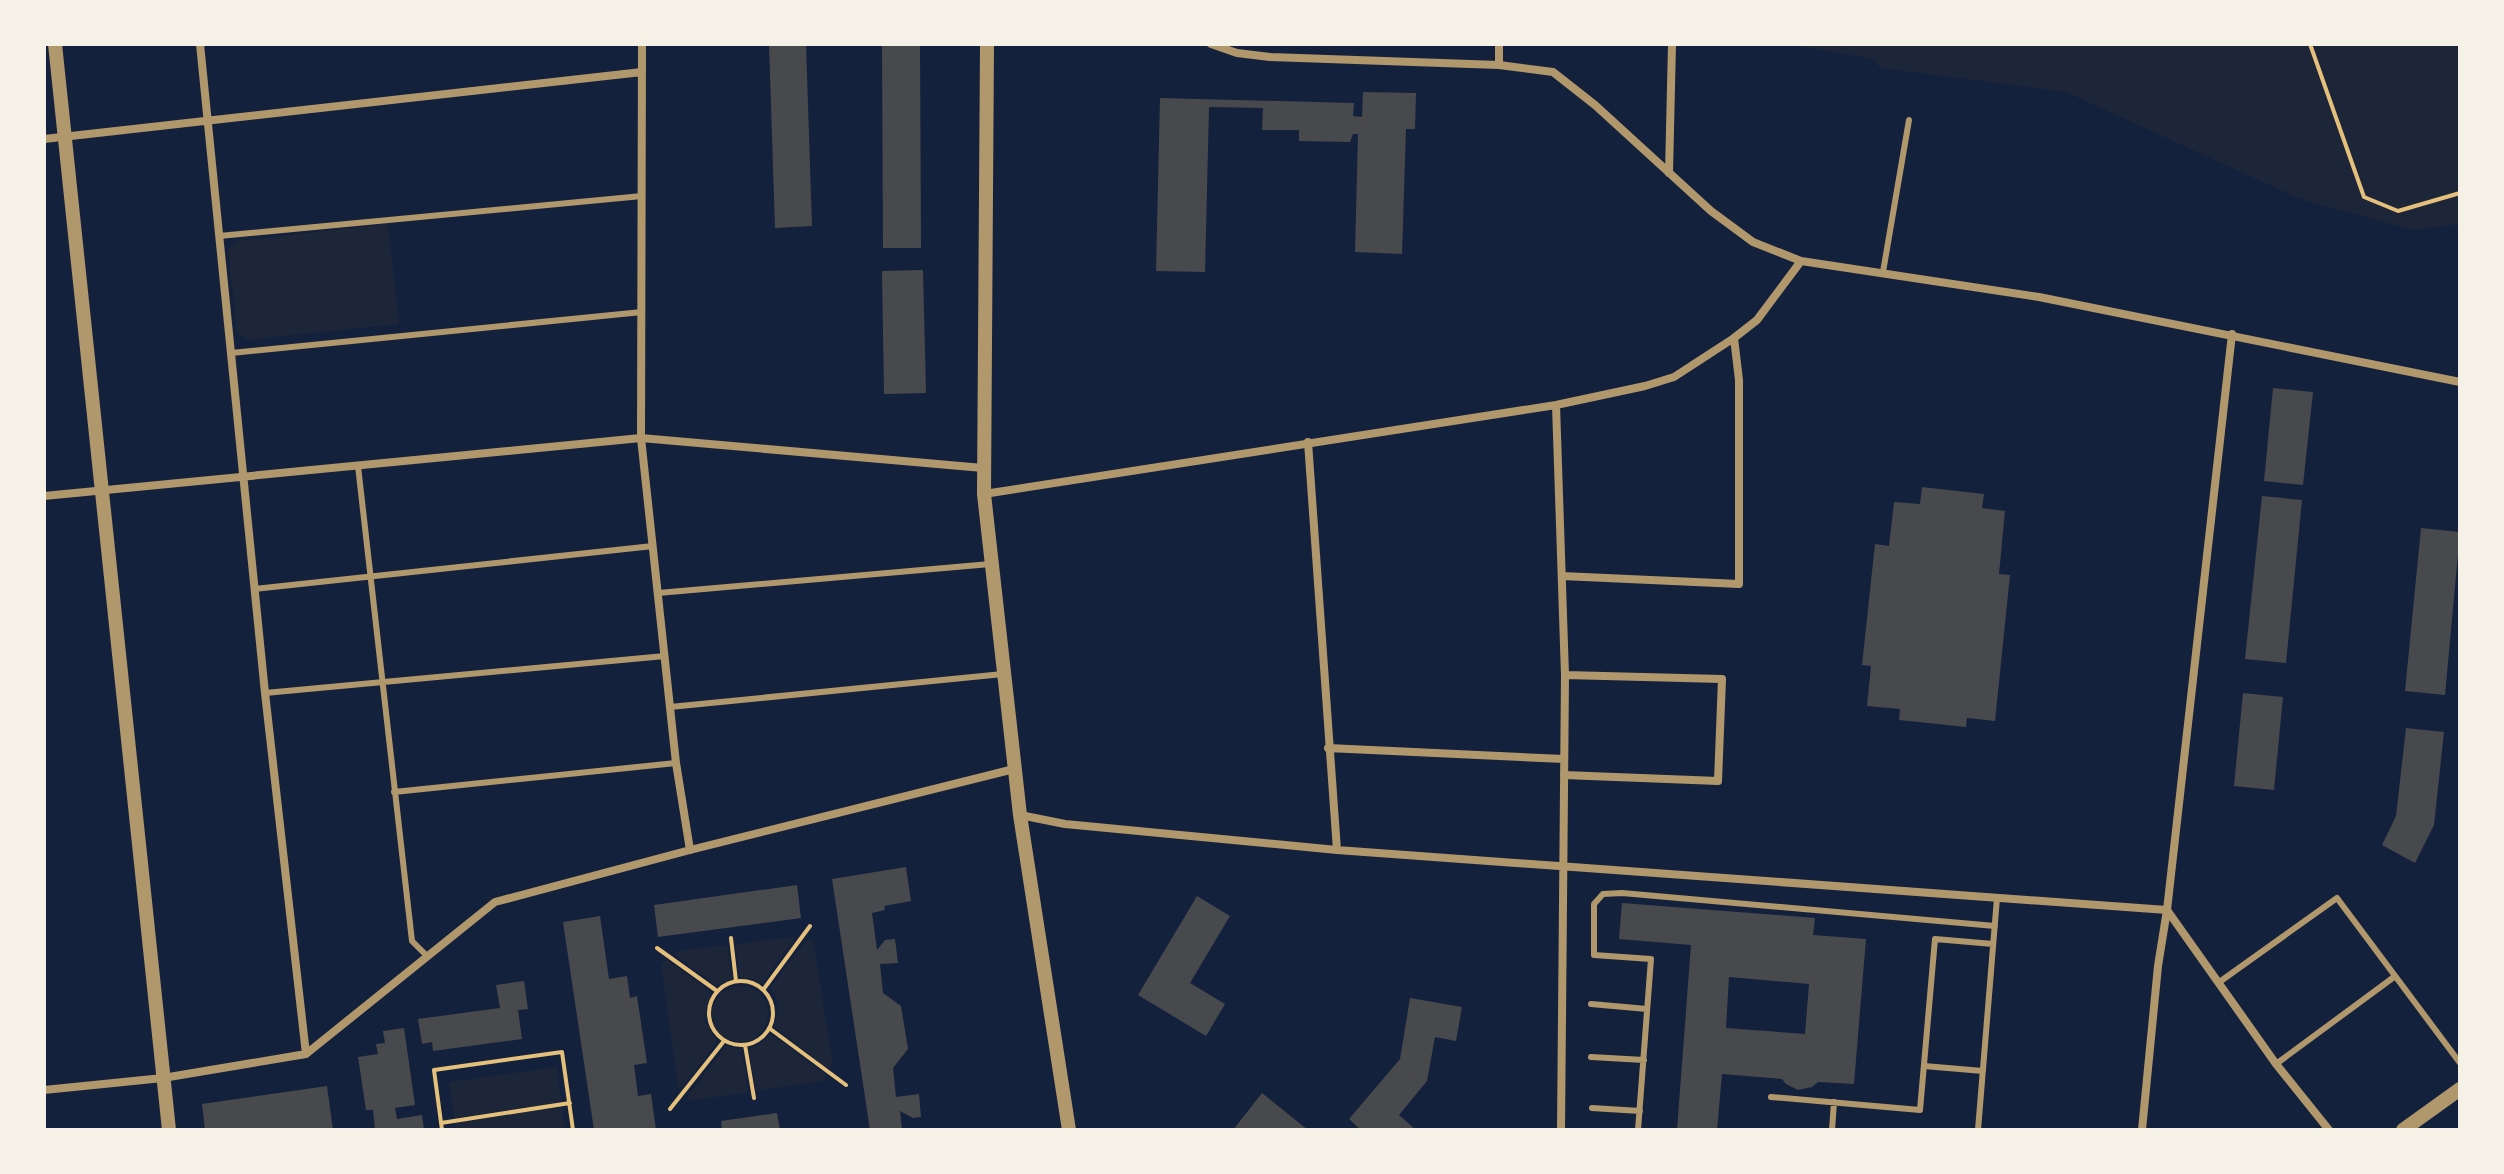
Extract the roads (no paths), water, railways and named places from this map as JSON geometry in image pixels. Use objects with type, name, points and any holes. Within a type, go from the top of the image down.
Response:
[{"type":"street","points":[[55,44],[169,1130]]},
{"type":"street","points":[[200,44],[254,589],[306,1054]]},
{"type":"street","points":[[642,44],[641,438],[676,763],[690,850]]},
{"type":"street","points":[[987,44],[984,494],[1020,815],[1069,1130]]},
{"type":"street","points":[[1211,44],[1270,57],[1499,65],[1553,72],[1595,105],[1711,211],[1753,242],[1801,261],[2039,297],[2460,382]]},
{"type":"street","points":[[1499,44],[1499,65]]},
{"type":"street","points":[[1669,173],[1672,44]]},
{"type":"street","points":[[44,139],[642,72]]},
{"type":"street","points":[[984,494],[1556,405],[1645,386],[1674,377],[1757,320],[1801,261]]},
{"type":"street","points":[[2142,1130],[2158,966],[2167,910],[2232,334]]},
{"type":"street","points":[[1562,576],[1739,584],[1739,380],[1734,338]]},
{"type":"street","points":[[1556,405],[1565,675],[1561,1130]]},
{"type":"street","points":[[44,496],[641,438],[983,468]]},
{"type":"street","points":[[1308,442],[1337,850]]},
{"type":"street","points":[[1564,775],[1718,781],[1722,679],[1565,675]]},
{"type":"street","points":[[1328,748],[1564,759]]},
{"type":"street","points":[[44,1090],[163,1078],[306,1054],[495,902],[1014,769]]},
{"type":"street","points":[[1020,815],[1065,824],[1337,850],[2167,910]]},
{"type":"street","points":[[2167,910],[2276,1064],[2329,1130]]},
{"type":"street","points":[[2403,1130],[2460,1089]]},
{"type":"lane","points":[[1883,272],[1909,120]]},
{"type":"lane","points":[[219,236],[642,196]]},
{"type":"lane","points":[[231,353],[642,312]]},
{"type":"lane","points":[[358,466],[412,941],[427,956]]},
{"type":"lane","points":[[254,589],[653,546]]},
{"type":"lane","points":[[658,593],[990,564]]},
{"type":"lane","points":[[265,693],[665,656]]},
{"type":"lane","points":[[670,707],[1003,674]]},
{"type":"lane","points":[[394,792],[676,763]]},
{"type":"lane","points":[[1638,1130],[1651,959],[1594,955],[1594,904],[1603,894],[1622,893],[1995,926]]},
{"type":"lane","points":[[1978,1130],[1997,898]]},
{"type":"lane","points":[[2218,983],[2337,898],[2460,1063]]},
{"type":"lane","points":[[1771,1097],[1920,1110],[1935,939],[1993,944]]},
{"type":"lane","points":[[2276,1064],[2394,977]]},
{"type":"lane","points":[[1591,1004],[1647,1009]]},
{"type":"lane","points":[[1591,1057],[1644,1060]]},
{"type":"lane","points":[[1924,1066],[1983,1071]]},
{"type":"lane","points":[[1832,1130],[1834,1102]]},
{"type":"lane","points":[[1592,1108],[1640,1111]]}]
